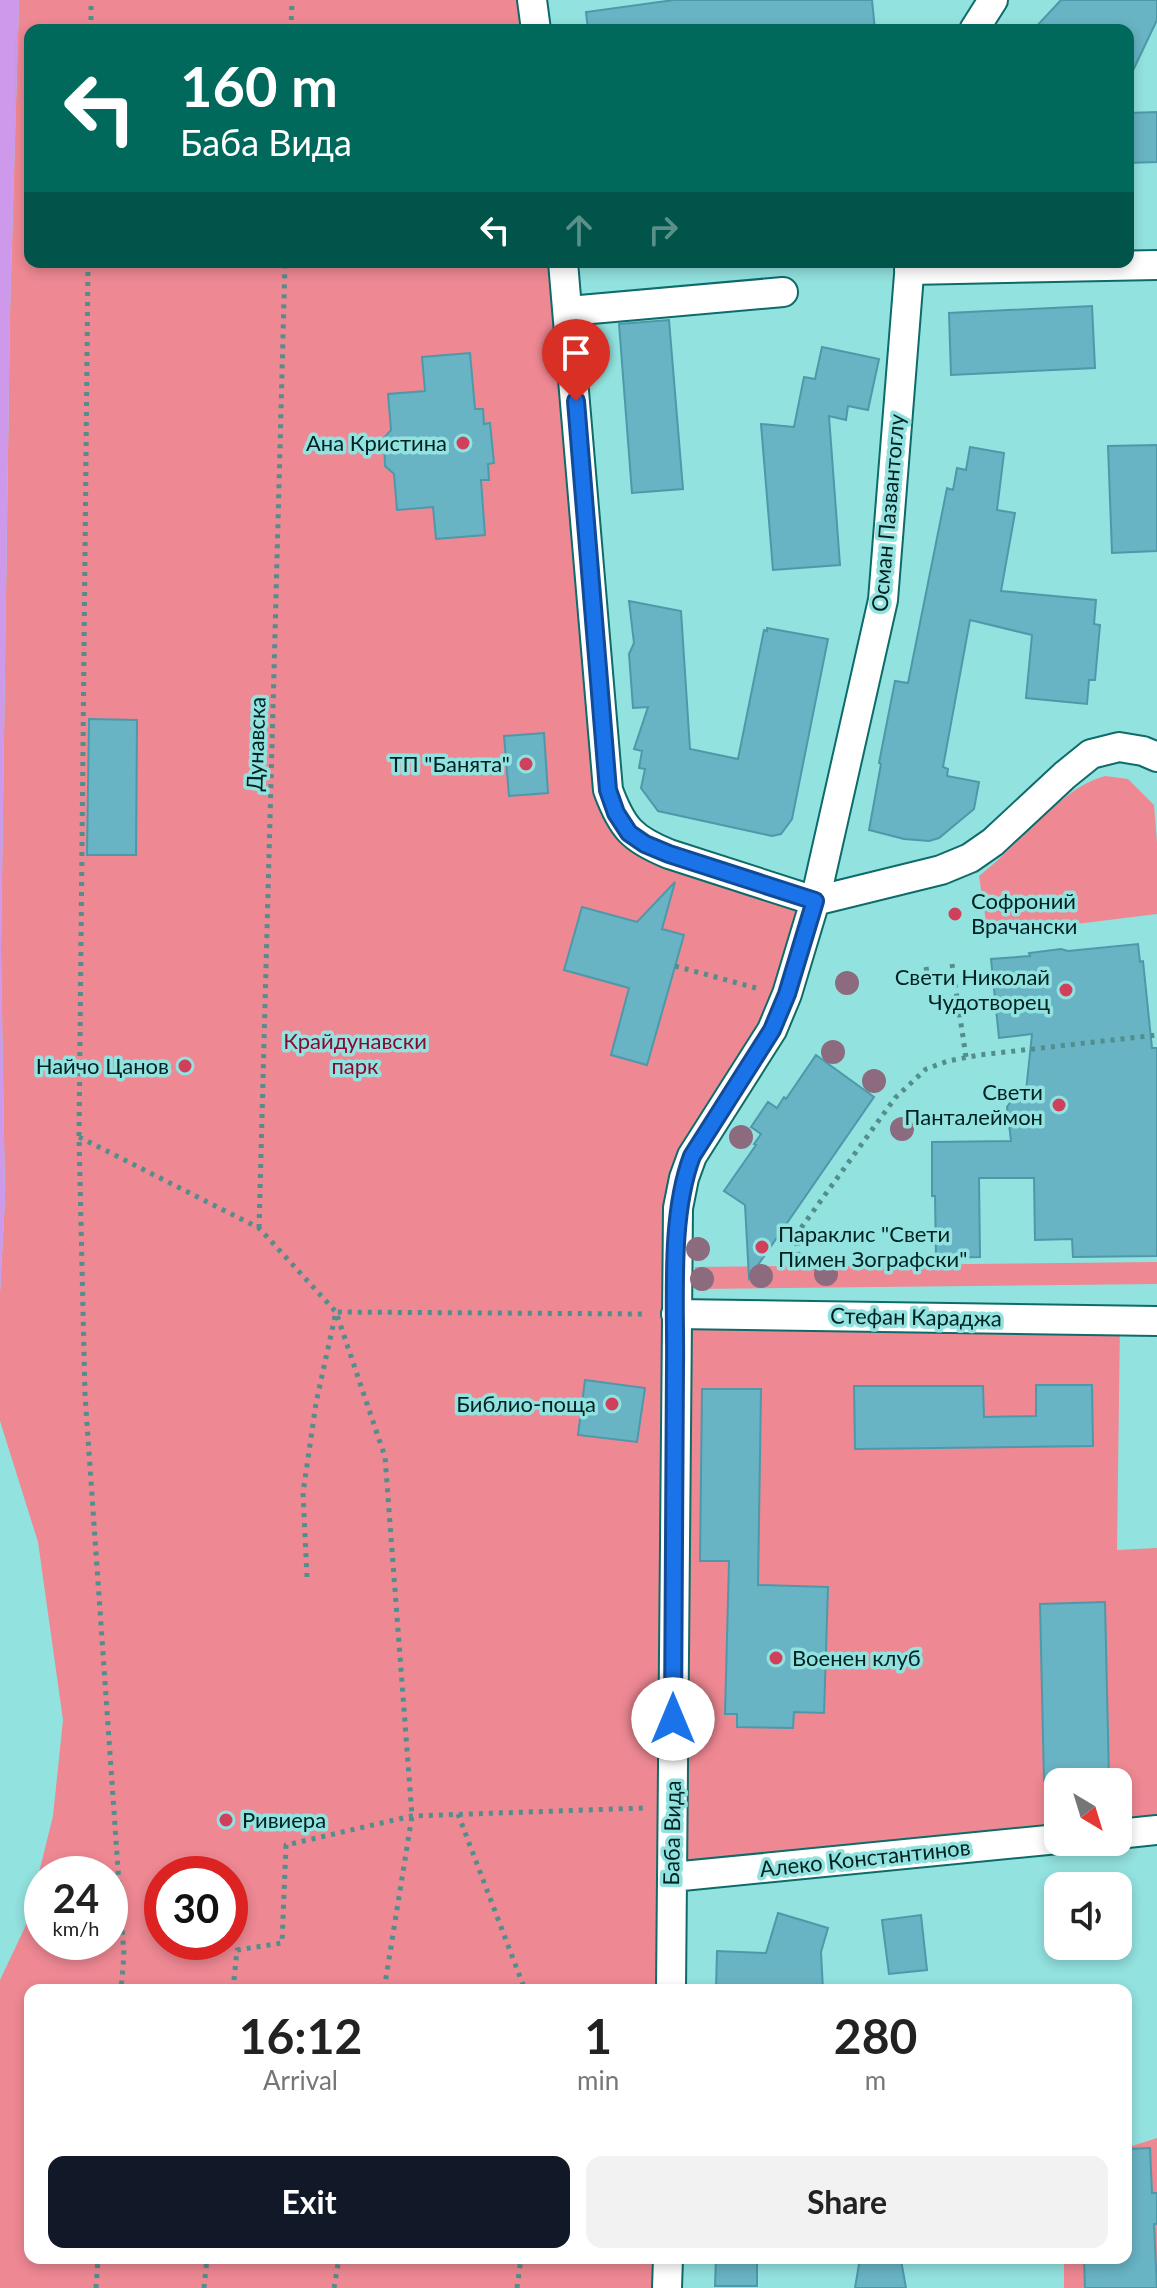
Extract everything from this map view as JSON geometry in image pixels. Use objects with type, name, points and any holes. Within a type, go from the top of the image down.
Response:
[{"type":"street","points":[[532,0],[535,24]]},
{"type":"street","points":[[978,24],[993,0]]},
{"type":"street","points":[[1134,265],[1157,265]]},
{"type":"street","points":[[564,268],[608,790],[616,813],[629,833],[669,854],[815,901],[941,870],[970,858],[993,842],[1091,754],[1119,747],[1157,757]]},
{"type":"street","name":"Осман Пазвантоглу","points":[[815,901],[883,600],[910,268]]},
{"type":"street","points":[[569,311],[783,292]]},
{"type":"street","name":"Баба Вида","points":[[671,1984],[678,1208],[692,1156],[772,1030],[787,994],[815,901]]},
{"type":"street","name":"Стефан Караджа","points":[[676,1314],[1157,1321]]},
{"type":"street","points":[[1132,1833],[1157,1830]]},
{"type":"street","name":"Алеко Константинов","points":[[672,1877],[1044,1840]]},
{"type":"street","points":[[667,2288],[668,2264]]},
{"type":"path","points":[[91,0],[91,24]]},
{"type":"path","points":[[291,24],[292,0]]},
{"type":"path","points":[[88,268],[79,1137],[85,1395],[124,1955],[122,1984]]},
{"type":"path","name":"Дунавска","points":[[259,1228],[285,268]]},
{"type":"path","points":[[952,964],[966,1057]]},
{"type":"path","points":[[675,966],[764,990]]},
{"type":"path","points":[[926,967],[928,979]]},
{"type":"path","points":[[908,982],[954,975]]},
{"type":"path","points":[[799,1266],[796,1235],[895,1098],[926,1069],[966,1057],[1157,1035]]},
{"type":"path","points":[[79,1137],[259,1228],[336,1312],[385,1457],[412,1816],[385,1984]]},
{"type":"path","points":[[336,1312],[676,1314]]},
{"type":"path","points":[[307,1577],[303,1493],[316,1403],[336,1312]]},
{"type":"path","points":[[234,1984],[237,1950],[282,1943],[286,1845],[412,1816],[673,1807]]},
{"type":"path","points":[[458,1814],[523,1984]]},
{"type":"path","points":[[96,2288],[98,2264]]},
{"type":"path","points":[[204,2288],[206,2264]]},
{"type":"path","points":[[334,2288],[338,2264]]},
{"type":"path","points":[[517,2288],[520,2264]]},
{"type":"green space","name":"Крайдунавски парк","points":[[19,0],[532,0],[535,24],[24,24],[24,268],[564,268],[608,790],[629,833],[815,901],[787,994],[692,1156],[676,1313],[1120,1321],[1117,1550],[1157,1548],[1157,1830],[1132,1833],[1132,1768],[1044,1768],[1044,1840],[672,1877],[671,1984],[24,1984],[24,2264],[668,2264],[667,2288],[0,2288],[0,1980],[24,1929],[24,1960],[128,1960],[128,1856],[43,1856],[53,1816],[63,1720],[38,1542],[0,1421],[0,1293],[5,1199],[1,950],[10,313]]},
{"type":"green space","points":[[1105,776],[1128,779],[1154,805],[1157,914],[988,935],[979,876],[1055,805],[1088,783]]},
{"type":"green space","points":[[1157,1262],[1157,1284],[695,1289],[695,1267]]},
{"type":"green space","points":[[1157,2138],[1157,2288],[1064,2288],[1064,2264],[1132,2264],[1132,2146]]},
{"type":"shaded area","points":[[0,0],[19,0],[10,313],[1,950],[5,1199],[0,1293]]},
{"type":"building","points":[[674,0],[872,0],[874,24],[587,24],[586,12]]},
{"type":"building","points":[[1061,0],[1157,0],[1157,20],[1134,68],[1134,24],[1039,24]]},
{"type":"building","points":[[1157,112],[1157,162],[1134,163],[1134,113]]},
{"type":"building","points":[[1092,306],[1095,368],[951,375],[949,313]]},
{"type":"building","points":[[669,320],[683,489],[632,493],[619,324]]},
{"type":"building","points":[[822,347],[879,359],[868,410],[848,406],[846,420],[829,416],[840,565],[773,570],[761,424],[794,427],[804,377],[815,379]]},
{"type":"building","points":[[470,353],[475,409],[483,409],[484,424],[490,423],[494,463],[488,464],[489,480],[481,480],[485,535],[436,539],[433,507],[397,510],[394,474],[385,466],[384,438],[391,430],[388,394],[425,391],[422,357]]},
{"type":"building","points":[[1157,445],[1157,551],[1112,553],[1108,446]]},
{"type":"building","points":[[970,447],[1004,453],[997,510],[1015,513],[1001,591],[1096,600],[1094,624],[1100,625],[1095,680],[1089,680],[1087,704],[1026,698],[1032,635],[970,620],[943,767],[948,769],[947,776],[979,782],[974,809],[939,838],[929,841],[904,839],[869,830],[879,763],[895,681],[908,683],[947,488],[953,490],[957,468],[966,470]]},
{"type":"building","points":[[629,601],[681,611],[690,749],[738,759],[764,630],[828,639],[792,819],[781,834],[772,836],[658,811],[641,788],[645,769],[639,768],[642,751],[634,749],[648,707],[633,708],[629,654],[634,643]]},
{"type":"building","points":[[89,719],[137,720],[136,855],[87,855]]},
{"type":"building","name":"ТП \"Банята\"","points":[[544,733],[548,793],[509,796],[504,736]]},
{"type":"building","points":[[675,882],[662,929],[684,935],[647,1065],[611,1055],[629,988],[564,970],[582,907],[637,922]]},
{"type":"building","points":[[1138,944],[1140,962],[1143,961],[1152,1048],[1157,1048],[1157,1256],[1073,1257],[1072,1239],[1035,1240],[1034,1178],[979,1178],[980,1257],[936,1258],[932,1142],[1011,1141],[1007,1107],[1018,1092],[1026,1091],[1032,1034],[999,1038],[991,959],[1030,956],[1029,953],[1061,949],[1068,951]]},
{"type":"building","points":[[816,1055],[874,1097],[749,1278],[745,1205],[724,1191],[761,1134],[751,1127],[768,1102],[777,1108],[784,1097],[786,1099]]},
{"type":"building","name":"Библио-поща","points":[[585,1380],[645,1388],[637,1442],[578,1435]]},
{"type":"building","points":[[1036,1385],[1092,1385],[1093,1446],[855,1449],[854,1386],[983,1386],[984,1417],[1036,1416]]},
{"type":"building","points":[[702,1389],[761,1389],[758,1585],[828,1587],[824,1713],[794,1712],[793,1728],[737,1727],[737,1714],[725,1714],[729,1561],[700,1561]]},
{"type":"building","points":[[1105,1602],[1109,1768],[1044,1768],[1044,1781],[1040,1604]]},
{"type":"building","points":[[778,1913],[828,1928],[821,1952],[823,1984],[716,1984],[717,1951],[766,1953]]},
{"type":"building","points":[[921,1915],[927,1970],[889,1974],[882,1920]]},
{"type":"building","points":[[1150,2148],[1152,2193],[1157,2193],[1157,2224],[1154,2224],[1157,2288],[1085,2288],[1084,2264],[1132,2264],[1132,2149]]},
{"type":"building","points":[[716,2264],[757,2264],[757,2286],[715,2286]]},
{"type":"building","points":[[859,2264],[902,2264],[906,2288],[855,2288]]},
{"type":"place","name":"Ана Кристина","points":[[463,443]]},
{"type":"place","name":"ТП \"Банята\"","points":[[526,764]]},
{"type":"place","name":"Софроний Врачански","points":[[955,914]]},
{"type":"place","name":"Свети Николай Чудотворец","points":[[1066,990]]},
{"type":"place","name":"Найчо Цанов","points":[[185,1066]]},
{"type":"place","name":"Свети Панталеймон","points":[[1059,1105]]},
{"type":"place","name":"Параклис \"Свети Пимен Зографски\"","points":[[762,1247]]},
{"type":"place","name":"Библио-поща","points":[[612,1404]]},
{"type":"place","name":"Военен клуб","points":[[776,1658]]},
{"type":"place","name":"Ривиера","points":[[226,1820]]},
{"type":"route","points":[[576,401],[608,790],[616,813],[629,833],[645,844],[815,901],[787,994],[772,1030],[692,1156],[678,1208],[673,1719]]}]
